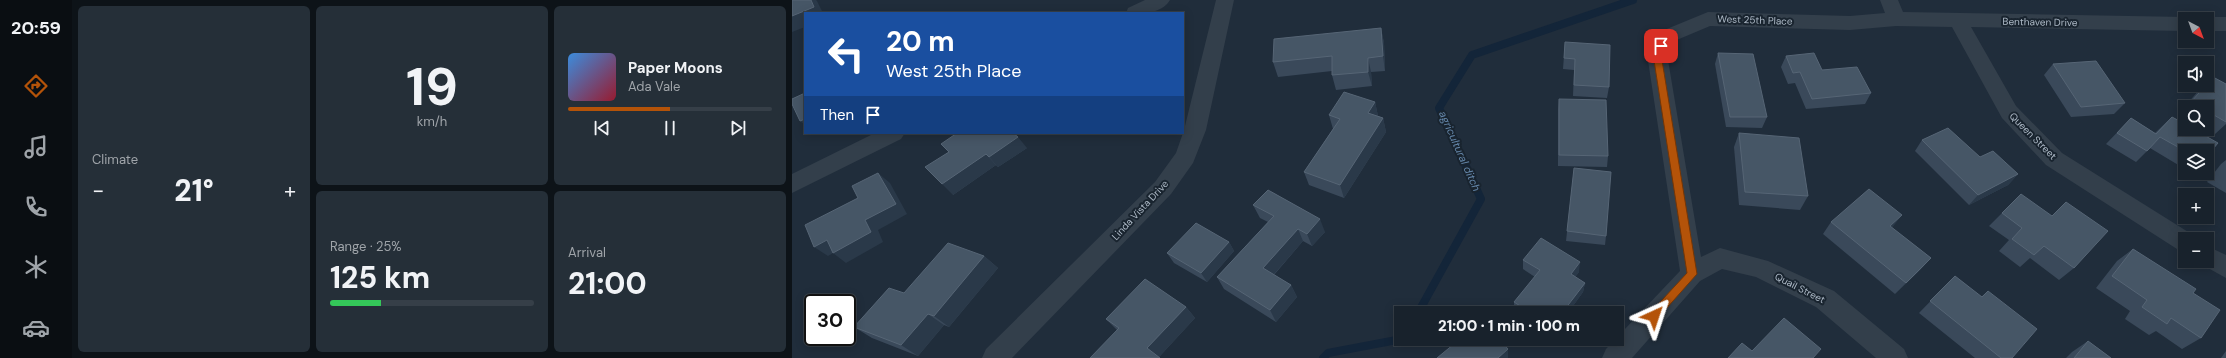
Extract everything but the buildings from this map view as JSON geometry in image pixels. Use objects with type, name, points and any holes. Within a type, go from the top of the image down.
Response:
[{"type":"street","points":[[1137,12],[1161,0]]},
{"type":"street","name":"Linda Vista Drive","points":[[995,358],[1163,188],[1185,157],[1195,130],[1225,0]]},
{"type":"street","points":[[1889,0],[1896,19]]},
{"type":"street","name":"West 25th Place","points":[[1692,274],[1657,54],[1664,38],[1708,19],[1850,23],[1896,19]]},
{"type":"street","name":"Benthaven Drive","points":[[1896,19],[1960,22],[2178,24]]},
{"type":"street","name":"Queen Street","points":[[1960,22],[2009,112],[2054,159],[2178,238]]},
{"type":"street","points":[[2214,24],[2226,24]]},
{"type":"street","points":[[792,184],[892,134]]},
{"type":"street","name":"Quail Street","points":[[1692,274],[1720,258],[1760,268],[1825,299],[1895,358]]},
{"type":"street","points":[[2214,260],[2226,268]]},
{"type":"street","points":[[1615,358],[1692,274]]},
{"type":"waterway","name":"agricultural ditch","points":[[1422,306],[1481,199],[1439,108],[1472,55],[1633,0]]},
{"type":"waterway","name":"agricultural ditch","points":[[1323,358],[1328,353],[1394,341]]},
{"type":"route","points":[[1654,316],[1692,274],[1657,54],[1661,46]]}]
